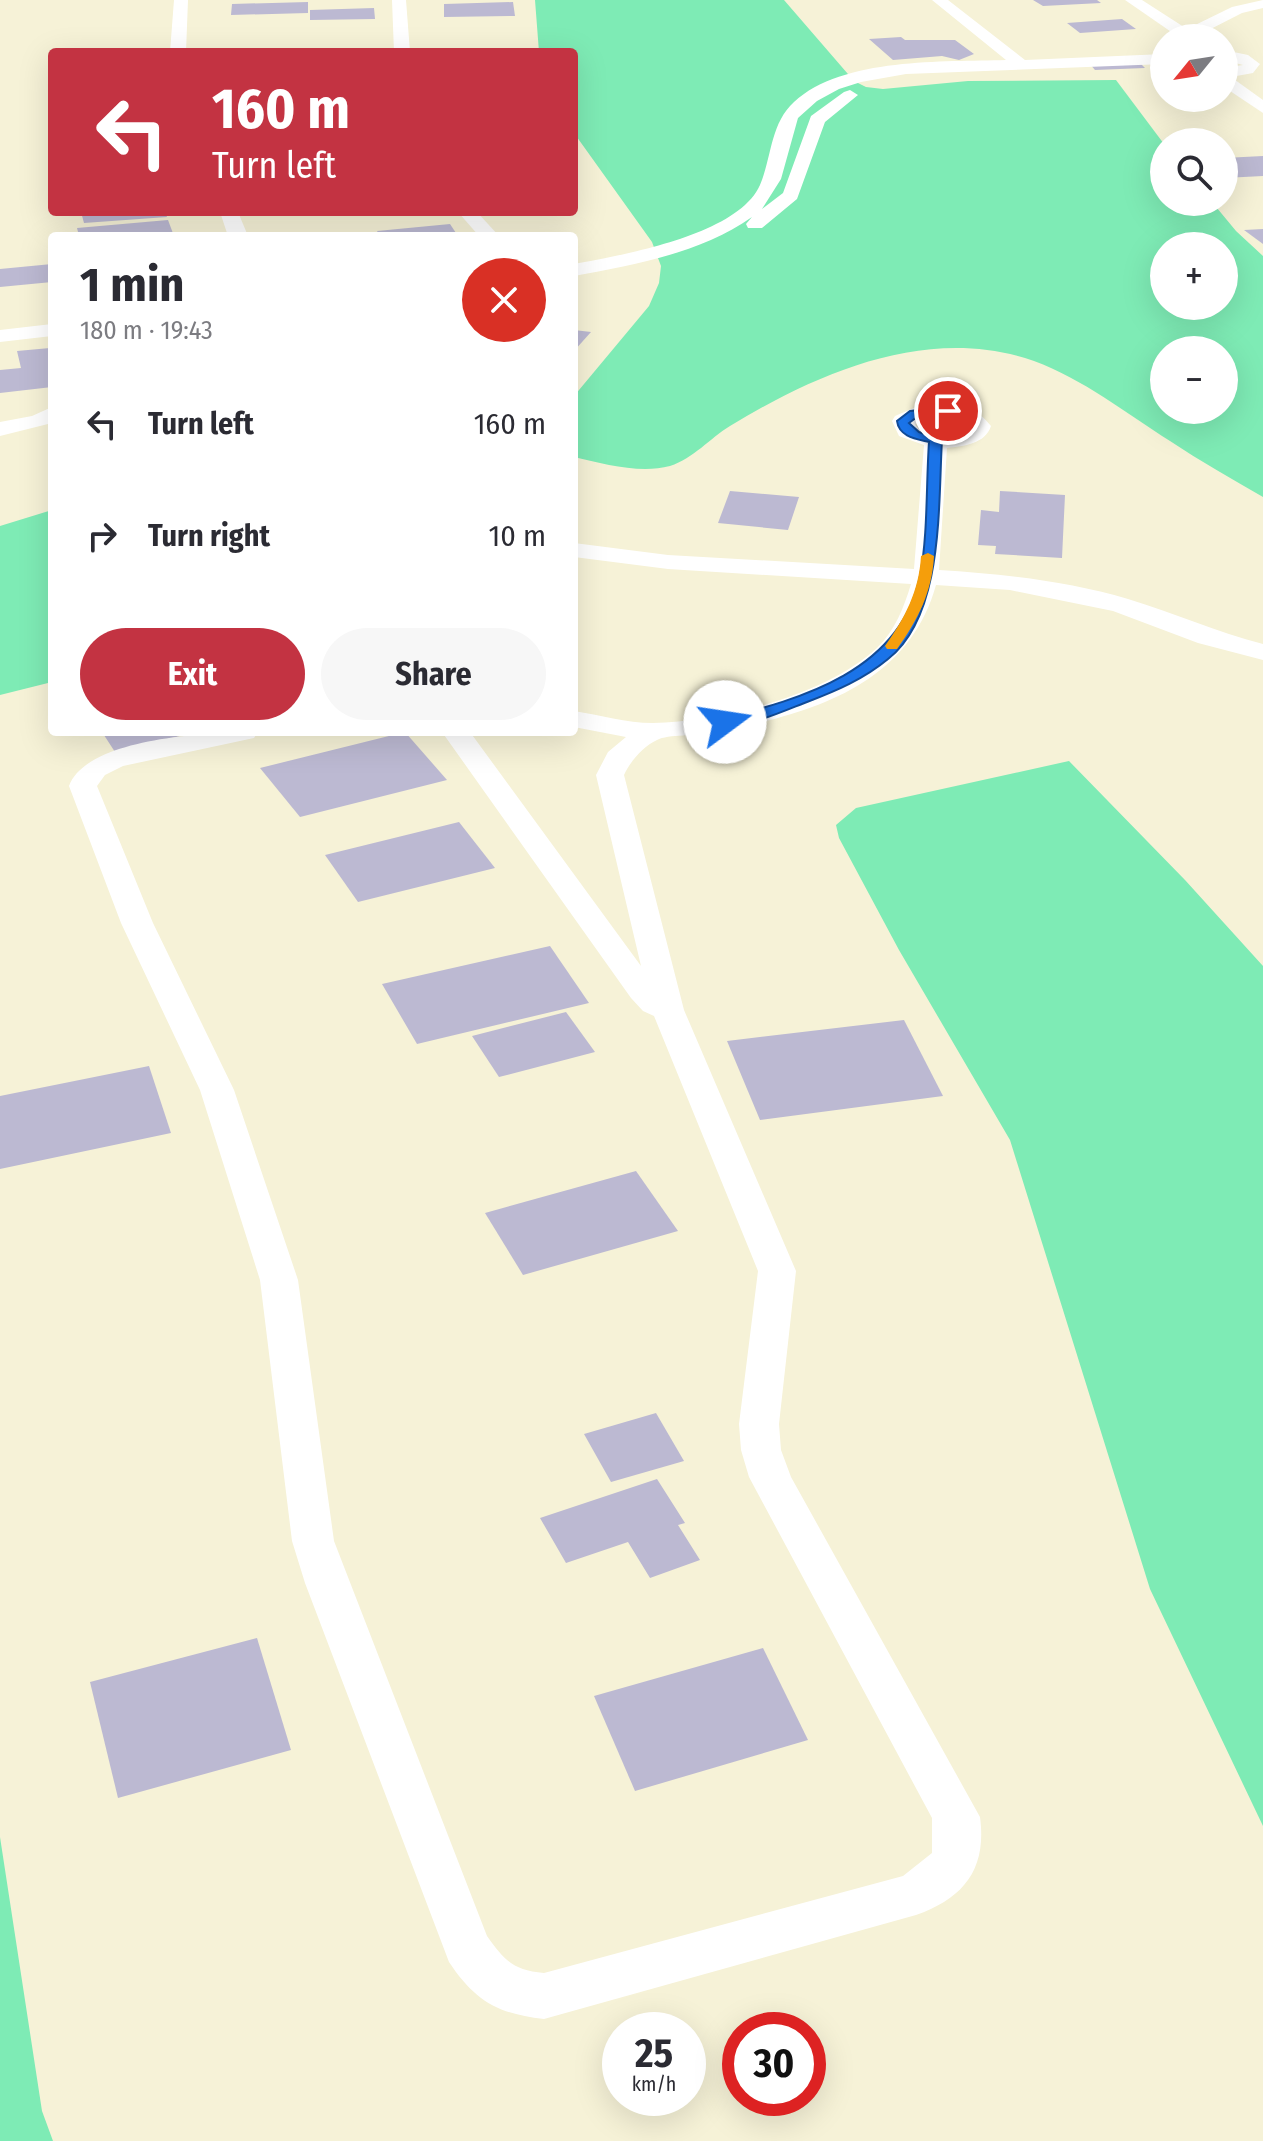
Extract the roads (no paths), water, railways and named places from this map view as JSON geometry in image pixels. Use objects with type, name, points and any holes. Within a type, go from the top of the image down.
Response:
[{"type":"street","points":[[178,48],[181,0]]},
{"type":"street","points":[[399,0],[402,48]]},
{"type":"street","points":[[939,0],[1022,65]]},
{"type":"street","points":[[1132,0],[1169,24]]},
{"type":"street","points":[[1211,24],[1237,10],[1263,4]]},
{"type":"street","points":[[1238,28],[1263,16]]},
{"type":"street","points":[[1238,57],[1252,64],[1247,70],[1238,72]]},
{"type":"street","points":[[578,269],[685,243],[739,219],[766,192],[783,126],[808,98],[830,87],[892,72],[1150,60]]},
{"type":"street","points":[[578,278],[694,251],[741,233],[791,195],[817,120],[835,104],[868,88],[921,79],[1150,70]]},
{"type":"street","points":[[1238,81],[1263,92]]},
{"type":"street","points":[[1238,86],[1263,108]]},
{"type":"street","points":[[471,216],[485,232]]},
{"type":"street","points":[[0,336],[48,330]]},
{"type":"street","points":[[0,429],[39,421],[48,410]]},
{"type":"street","points":[[578,720],[650,731],[698,727],[754,716],[837,686],[885,655],[909,623],[926,577],[936,440]]},
{"type":"street","points":[[578,551],[668,562],[1010,582],[1120,605],[1207,637],[1263,652]]},
{"type":"street","points":[[225,736],[115,759],[97,767],[86,777],[83,786],[137,923],[217,1090],[279,1280],[313,1541],[327,1583],[467,1947],[483,1972],[503,1990],[544,1996],[916,1894],[940,1880],[953,1863],[960,1843],[956,1817],[770,1477],[761,1450],[759,1424],[777,1271],[668,1010],[610,775],[618,758],[650,731]]},
{"type":"street","points":[[459,736],[643,991],[655,1004],[668,1010]]}]
